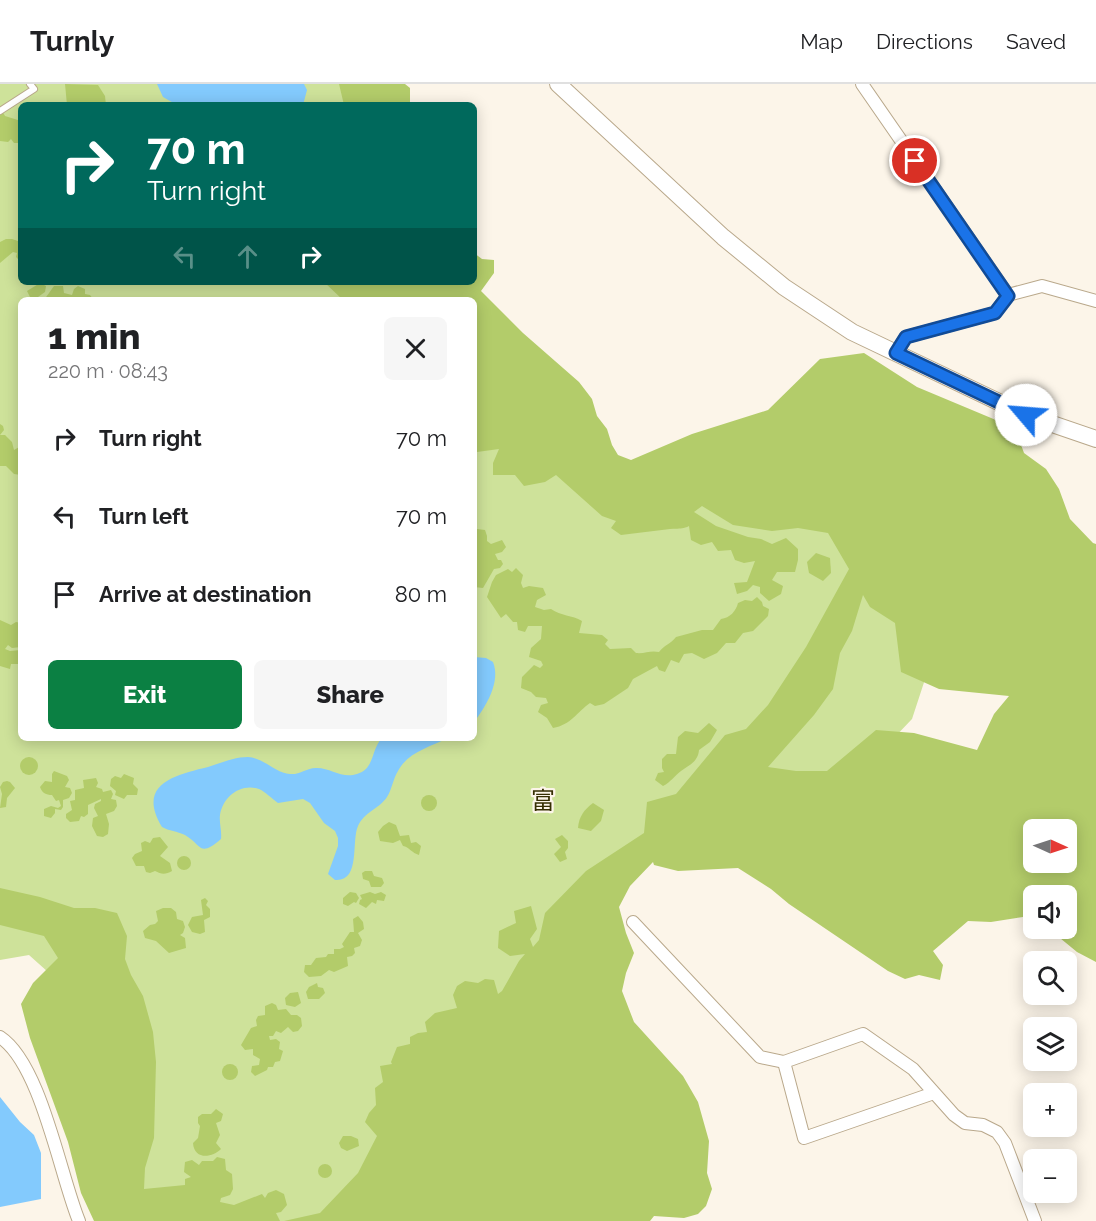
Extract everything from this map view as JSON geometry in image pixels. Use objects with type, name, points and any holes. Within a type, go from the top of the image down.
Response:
[{"type":"street","points":[[558,84],[723,237],[783,287],[852,332],[1026,415],[1096,439]]},
{"type":"street","points":[[862,84],[1008,296]]},
{"type":"street","points":[[896,353],[906,337],[995,313],[1008,296],[1042,286],[1096,301]]},
{"type":"street","points":[[633,922],[760,1057],[784,1062],[863,1034],[913,1069],[954,1115],[965,1123],[983,1125],[997,1132],[1005,1143],[1035,1221]]},
{"type":"street","points":[[0,1037],[24,1065],[39,1098],[51,1131],[61,1172],[79,1221]]},
{"type":"street","points":[[784,1062],[804,1138],[934,1094]]},
{"type":"lane","points":[[0,111],[34,89],[30,84]]},
{"type":"green space","points":[[0,84],[375,84],[390,102],[18,102],[18,285],[418,285],[434,297],[18,297],[18,741],[477,741],[477,330],[621,495],[841,406],[952,597],[912,719],[790,847],[682,816],[331,1221],[158,1221],[96,1178],[106,1024],[29,955],[0,960]]},
{"type":"green space","points":[[65,84],[98,85],[105,96],[106,102],[67,102]]},
{"type":"green space","points":[[339,84],[405,84],[410,88],[410,102],[343,102]]},
{"type":"green space","points":[[0,107],[5,116],[18,120],[18,143],[14,143],[11,139],[8,142],[0,141]]},
{"type":"green space","points":[[6,239],[18,241],[18,259],[17,253],[13,252],[0,263],[0,242]]},
{"type":"green space","points":[[477,255],[482,259],[494,260],[494,273],[481,291],[523,333],[579,382],[592,399],[597,416],[607,429],[618,455],[631,460],[692,434],[768,410],[820,359],[864,353],[917,387],[1015,428],[1024,453],[1046,469],[1059,489],[1070,519],[1096,544],[1096,962],[1077,952],[1061,939],[1077,939],[1077,885],[1023,885],[1023,917],[991,922],[968,921],[933,951],[943,965],[940,980],[919,975],[905,979],[888,971],[738,868],[678,871],[654,865],[653,862],[630,886],[619,907],[634,953],[622,991],[634,1022],[683,1076],[698,1102],[709,1141],[707,1173],[712,1189],[706,1206],[698,1214],[684,1218],[654,1216],[650,1221],[284,1221],[320,1213],[358,1173],[377,1136],[365,1122],[376,1105],[375,1088],[383,1082],[380,1066],[392,1064],[397,1047],[410,1044],[410,1037],[418,1033],[427,1032],[425,1022],[435,1013],[457,1008],[453,995],[457,986],[465,981],[478,983],[485,979],[494,980],[498,994],[502,991],[525,954],[510,956],[498,948],[499,931],[516,923],[514,911],[531,906],[537,929],[530,939],[533,947],[539,940],[545,913],[586,871],[644,833],[647,802],[676,794],[725,735],[746,729],[768,705],[806,647],[849,569],[828,533],[798,528],[772,531],[733,525],[702,506],[694,512],[716,526],[772,544],[786,538],[798,549],[795,572],[777,572],[772,580],[783,586],[781,594],[769,601],[760,593],[760,587],[753,585],[747,591],[737,594],[734,583],[747,582],[755,561],[744,563],[735,560],[731,550],[718,551],[712,542],[701,545],[691,540],[689,526],[621,535],[611,528],[616,521],[602,516],[556,475],[545,482],[524,486],[515,475],[493,475],[493,463],[499,449],[477,452],[477,297],[340,297],[327,285],[477,285]],"holes":[[[863,595],[870,607],[895,623],[901,672],[939,689],[1009,696],[994,714],[977,750],[914,733],[876,730],[827,771],[796,771],[768,767],[814,715],[833,689],[840,653],[852,631]]]},
{"type":"green space","points":[[37,285],[46,286],[45,292],[38,297],[30,297],[27,291]]},
{"type":"green space","points":[[54,286],[63,286],[64,293],[72,295],[78,286],[85,289],[85,294],[92,297],[46,297]]},
{"type":"green space","points":[[0,424],[4,430],[0,435]]},
{"type":"green space","points":[[0,435],[5,435],[12,442],[14,450],[18,448],[18,475],[14,474],[6,466],[0,466]]},
{"type":"green space","points":[[477,529],[485,530],[487,541],[491,544],[502,540],[506,547],[502,552],[495,554],[503,564],[500,568],[494,569],[483,588],[477,587]]},
{"type":"green space","points":[[816,553],[830,558],[831,573],[823,581],[809,573],[807,562]]},
{"type":"green space","points":[[516,568],[523,575],[521,583],[523,588],[529,586],[543,588],[546,595],[537,600],[535,607],[544,610],[551,609],[582,621],[579,633],[602,635],[608,640],[605,644],[610,649],[631,648],[636,653],[659,652],[676,637],[702,630],[713,630],[721,619],[732,614],[738,603],[745,600],[752,601],[757,597],[763,606],[769,609],[768,616],[753,631],[743,633],[735,643],[726,643],[717,653],[704,659],[692,653],[684,654],[679,663],[671,660],[665,672],[659,670],[657,666],[633,679],[628,688],[604,704],[595,706],[590,703],[569,721],[553,728],[547,718],[538,712],[541,705],[548,703],[546,698],[536,697],[521,688],[522,677],[534,665],[540,668],[543,665],[541,661],[529,657],[531,648],[541,639],[542,626],[528,626],[525,632],[518,630],[517,622],[513,622],[506,614],[501,618],[487,597],[496,575],[508,569],[512,572]]},
{"type":"green space","points":[[0,620],[11,625],[18,622],[18,647],[12,648],[8,645],[5,649],[18,650],[18,664],[11,664],[10,669],[0,666]]},
{"type":"green space","points":[[709,723],[717,730],[710,742],[699,750],[695,760],[663,786],[655,780],[658,773],[664,772],[662,759],[667,754],[676,754],[678,737],[685,731],[698,733]]},
{"type":"green space","points":[[29,757],[35,760],[38,766],[35,772],[29,775],[23,772],[20,766],[23,760]]},
{"type":"green space","points":[[54,771],[67,776],[69,780],[65,787],[70,788],[72,793],[69,798],[63,800],[61,810],[55,809],[51,818],[44,816],[44,809],[51,806],[58,808],[61,806],[59,800],[56,801],[52,795],[44,793],[40,787],[45,781],[52,782]]},
{"type":"green space","points":[[124,774],[134,778],[133,784],[138,789],[137,795],[127,795],[124,799],[115,795],[116,791],[110,786],[111,779],[115,776],[121,778]]},
{"type":"green space","points":[[96,778],[98,783],[96,787],[102,789],[103,792],[111,790],[113,794],[111,799],[116,800],[117,806],[114,811],[106,814],[109,824],[108,834],[103,837],[97,836],[92,826],[93,818],[98,816],[94,808],[95,804],[101,799],[88,805],[88,814],[81,816],[79,821],[70,822],[66,818],[66,814],[72,810],[70,801],[75,800],[75,790],[84,788],[83,780]]},
{"type":"green space","points":[[7,781],[15,788],[7,798],[6,807],[0,808],[2,794],[0,787],[3,782]]},
{"type":"green space","points":[[429,795],[437,803],[429,811],[421,803]]},
{"type":"green space","points":[[593,803],[604,810],[601,821],[591,831],[578,828],[582,814]]},
{"type":"green space","points":[[389,822],[396,825],[400,836],[409,835],[411,843],[416,842],[421,846],[419,855],[403,846],[400,840],[393,843],[380,841],[378,832]]},
{"type":"green space","points":[[562,835],[568,841],[568,848],[565,852],[567,859],[560,862],[554,854],[561,847],[555,839]]},
{"type":"green space","points":[[160,837],[168,847],[160,856],[170,863],[172,871],[165,874],[155,871],[146,872],[144,866],[136,866],[132,858],[142,851],[141,843],[145,841],[150,843],[153,838]]},
{"type":"green space","points":[[184,856],[189,858],[191,863],[189,868],[184,870],[179,868],[177,863],[179,858]]},
{"type":"green space","points":[[372,871],[374,876],[382,878],[384,883],[381,887],[371,887],[369,881],[363,879],[362,873]]},
{"type":"green space","points":[[0,888],[74,908],[95,908],[117,913],[127,936],[125,959],[143,996],[153,1032],[156,1062],[154,1138],[145,1168],[144,1189],[185,1185],[185,1179],[191,1177],[184,1172],[185,1162],[192,1160],[199,1165],[202,1161],[213,1161],[217,1157],[225,1159],[226,1170],[232,1174],[233,1189],[230,1195],[221,1198],[220,1202],[234,1205],[262,1194],[265,1198],[268,1193],[276,1190],[284,1194],[287,1205],[281,1212],[276,1213],[280,1221],[94,1221],[81,1193],[68,1142],[30,1038],[21,1004],[33,983],[58,958],[44,936],[0,925]]},
{"type":"green space","points":[[350,892],[356,893],[359,898],[356,903],[348,906],[343,904],[343,898]]},
{"type":"green space","points":[[370,892],[375,894],[381,892],[386,895],[384,901],[377,900],[376,904],[372,902],[366,908],[359,904],[362,899],[360,895]]},
{"type":"green space","points":[[205,898],[208,901],[206,905],[210,909],[210,917],[204,920],[205,932],[200,934],[192,932],[188,925],[192,917],[203,915],[201,900]]},
{"type":"green space","points":[[171,908],[176,912],[177,919],[183,921],[185,927],[180,935],[185,938],[186,948],[169,953],[156,941],[145,938],[143,931],[158,921],[156,911]]},
{"type":"green space","points":[[358,916],[363,922],[364,929],[358,933],[362,940],[360,946],[354,948],[355,953],[347,957],[348,966],[334,972],[329,970],[321,976],[309,977],[304,972],[305,965],[311,965],[316,958],[334,954],[334,949],[344,947],[342,944],[350,932],[354,932],[353,919]]},
{"type":"green space","points":[[317,983],[325,993],[319,999],[308,999],[306,992],[309,987]]},
{"type":"green space","points":[[298,992],[301,1003],[295,1007],[286,1005],[285,998],[290,993]]},
{"type":"green space","points":[[272,1003],[278,1010],[286,1009],[291,1015],[301,1018],[302,1026],[298,1031],[293,1032],[288,1027],[281,1033],[276,1031],[273,1036],[269,1036],[270,1040],[276,1039],[280,1042],[279,1049],[283,1051],[280,1061],[255,1076],[251,1072],[252,1066],[259,1065],[260,1059],[253,1055],[253,1049],[245,1050],[241,1045],[251,1028],[257,1026],[258,1016],[265,1015],[265,1006]]},
{"type":"green space","points":[[230,1064],[238,1072],[230,1080],[222,1072]]},
{"type":"green space","points":[[216,1109],[223,1114],[221,1121],[216,1123],[220,1135],[216,1143],[221,1149],[208,1156],[200,1155],[194,1149],[193,1143],[198,1138],[200,1126],[198,1117],[202,1114],[211,1114]]},
{"type":"green space","points":[[343,1136],[358,1139],[359,1146],[347,1151],[341,1148],[339,1143]]},
{"type":"green space","points":[[322,1164],[328,1164],[332,1171],[328,1178],[322,1178],[318,1174],[318,1168]]},
{"type":"water","points":[[157,84],[304,84],[307,90],[304,102],[172,102],[163,97]]},
{"type":"water","points":[[477,657],[486,658],[493,662],[495,670],[494,686],[477,718]]},
{"type":"water","points":[[442,741],[407,759],[396,774],[387,797],[361,821],[356,833],[352,868],[349,875],[343,879],[335,880],[328,874],[338,846],[335,831],[324,823],[310,803],[303,799],[278,803],[259,789],[239,790],[229,797],[222,808],[221,839],[204,849],[185,835],[162,827],[155,812],[156,791],[172,778],[183,774],[233,759],[248,757],[290,774],[317,768],[352,775],[367,768],[379,742]]},
{"type":"water","points":[[0,1097],[34,1135],[41,1153],[41,1199],[0,1207]]},
{"type":"district","name":"富","points":[[543,801]]},
{"type":"route","points":[[915,161],[1008,296],[995,313],[906,337],[896,353],[1026,415]]}]
